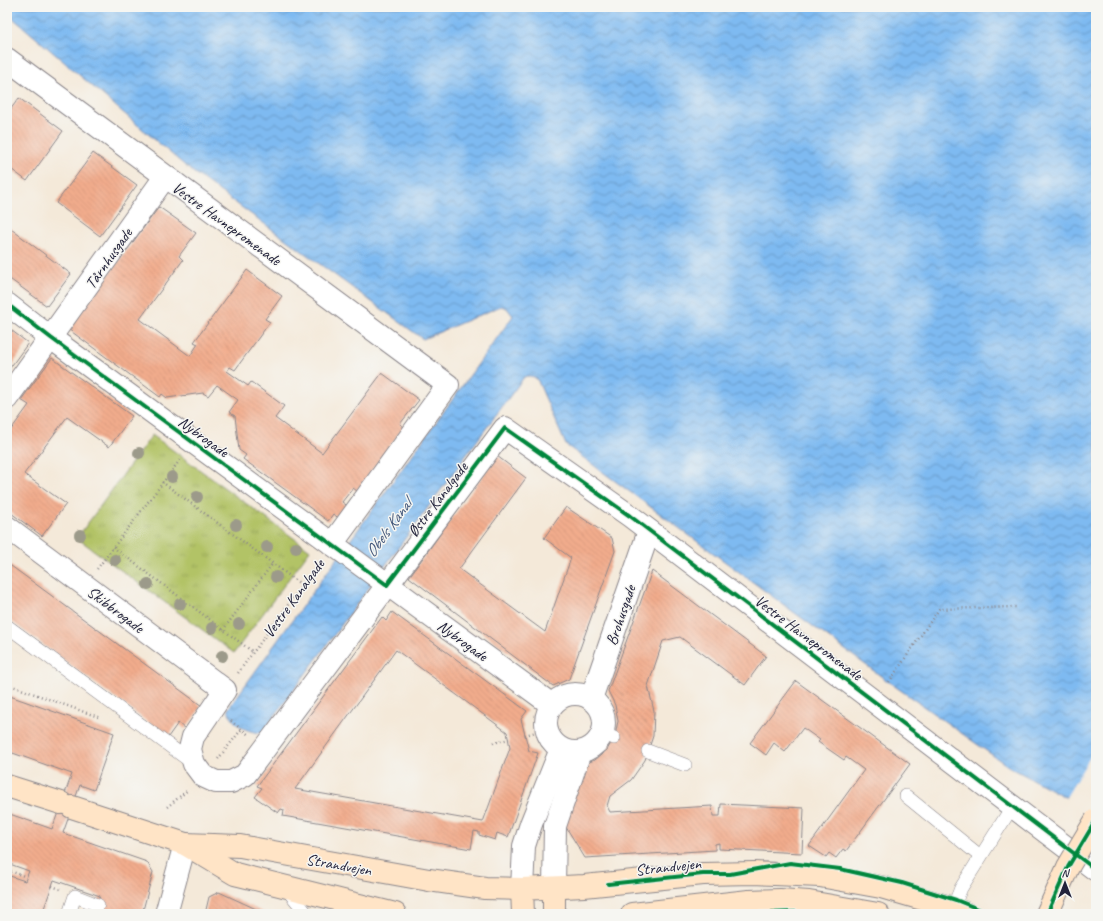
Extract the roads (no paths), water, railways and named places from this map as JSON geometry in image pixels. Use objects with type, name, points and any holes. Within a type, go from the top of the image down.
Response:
[{"type":"street","name":"Vestre Havnepromenade","points":[[7,60],[448,385]]},
{"type":"street","name":"Tårnhusgade","points":[[7,398],[165,177]]},
{"type":"street","name":"Nybrogade","points":[[7,304],[51,338],[552,705]]},
{"type":"street","name":"Vestre Kanalgade","points":[[336,547],[448,385]]},
{"type":"street","name":"Vestre Havnepromenade","points":[[505,428],[649,531],[1096,870]]},
{"type":"street","name":"Østre Kanalgade","points":[[199,770],[216,782],[231,782],[244,775],[385,583],[505,428]]},
{"type":"street","name":"Skibbrogade","points":[[7,527],[85,585],[221,696],[193,737],[190,749],[199,770]]},
{"type":"street","name":"Brohusgade","points":[[586,697],[649,531]]},
{"type":"street","points":[[571,694],[586,697],[598,705],[603,714],[604,724],[608,736],[589,748],[570,750],[554,743],[548,735],[546,719],[552,705],[561,698],[571,694]]},
{"type":"street","points":[[554,914],[555,826],[570,750]]},
{"type":"street","points":[[523,914],[522,889],[524,846],[531,824],[570,750]]},
{"type":"street","name":"Strandvejen","points":[[7,786],[185,844],[234,874],[395,914]]},
{"type":"street","points":[[1046,914],[1068,867],[1096,820]]},
{"type":"street","points":[[166,914],[185,844]]},
{"type":"street","name":"Strandvejen","points":[[185,844],[240,846],[429,880],[484,888],[522,889],[604,885],[703,874],[754,873],[820,876],[881,887],[960,911]]},
{"type":"street","points":[[636,914],[749,901],[780,900],[809,902],[878,914]]},
{"type":"lane","points":[[586,697],[607,623]]},
{"type":"lane","points":[[7,626],[199,770]]},
{"type":"lane","points":[[648,751],[685,765]]},
{"type":"lane","points":[[906,796],[980,856]]},
{"type":"lane","points":[[960,911],[961,888],[1012,807]]},
{"type":"lane","points":[[285,887],[307,914]]},
{"type":"lane","points":[[68,914],[75,896],[98,905]]},
{"type":"water","name":"Obels Kanal","points":[[7,7],[1096,7],[1096,814],[1008,766],[889,682],[566,445],[537,379],[531,376],[524,377],[262,733],[241,727],[230,715],[228,709],[513,316],[507,308],[501,306],[423,339],[189,169],[7,13]]}]
